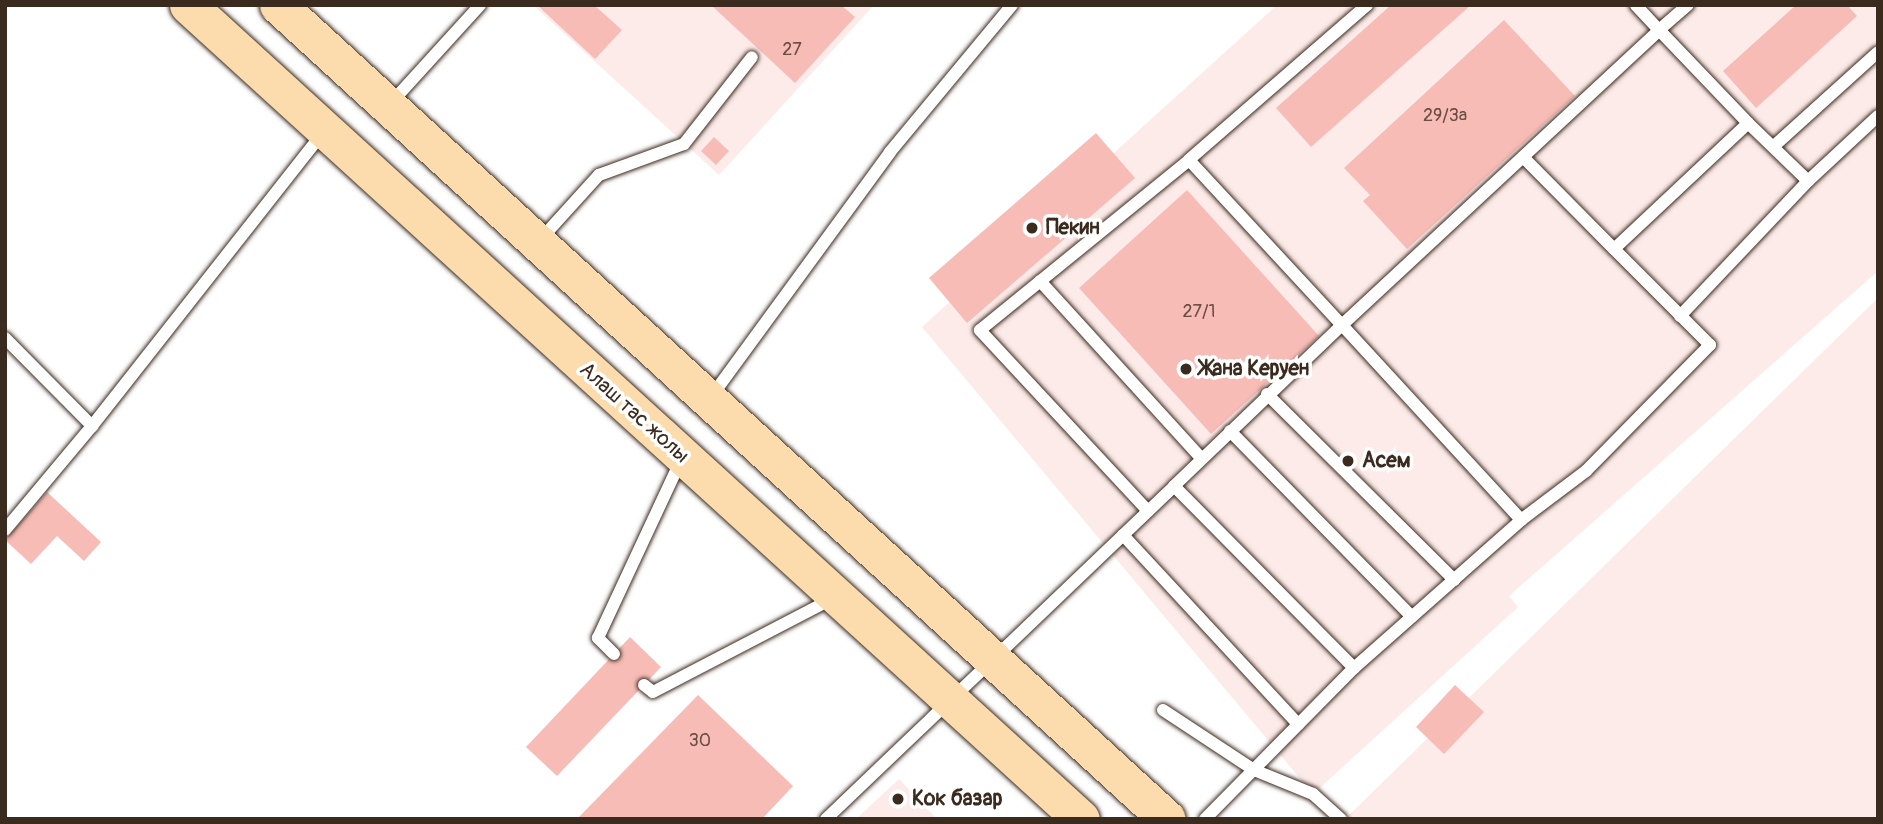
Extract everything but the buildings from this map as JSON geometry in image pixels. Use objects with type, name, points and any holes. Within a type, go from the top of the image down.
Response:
[{"type":"main road","name":"Алаш тас жолы","points":[[188,5],[1081,819]]},
{"type":"main road","points":[[278,5],[1167,819]]},
{"type":"lane","points":[[387,107],[480,5]]},
{"type":"lane","points":[[709,400],[890,152],[1012,5]]},
{"type":"lane","points":[[1148,511],[980,330],[1189,160],[1367,5]]},
{"type":"lane","points":[[1636,5],[1748,123],[1808,181]]},
{"type":"lane","points":[[826,819],[949,701],[994,663],[1267,394],[1688,5]]},
{"type":"lane","points":[[1774,146],[1878,52]]},
{"type":"lane","points":[[538,243],[599,175],[684,144],[752,57]]},
{"type":"lane","points":[[1681,316],[1808,181],[1878,116]]},
{"type":"lane","points":[[1614,249],[1748,123]]},
{"type":"lane","points":[[5,530],[92,426],[324,131]]},
{"type":"lane","points":[[1205,819],[1354,668],[1521,520],[1586,471],[1710,345],[1523,157]]},
{"type":"lane","points":[[1189,160],[1521,520]]},
{"type":"lane","points":[[1040,281],[1201,458]]},
{"type":"lane","points":[[5,338],[92,426]]},
{"type":"lane","points":[[1267,394],[1454,580]]},
{"type":"lane","points":[[1230,431],[1412,617]]},
{"type":"lane","points":[[614,654],[598,638],[683,457]]},
{"type":"lane","points":[[1174,485],[1354,668]]},
{"type":"lane","points":[[1123,535],[1298,724]]},
{"type":"lane","points":[[644,685],[653,692],[837,597]]},
{"type":"lane","points":[[1163,710],[1254,770],[1313,794],[1340,819]]},
{"type":"shaded area","points":[[533,5],[874,5],[719,175]]},
{"type":"shaded area","name":"Асем","points":[[1277,5],[1878,5],[1878,271],[1509,596],[1518,607],[1313,794],[922,327]]},
{"type":"shaded area","points":[[1878,298],[1878,819],[1345,819]]},
{"type":"shaded area","name":"Кок базар","points":[[899,779],[937,819],[856,819]]},
{"type":"place","name":"Пекин","points":[[1032,228]]},
{"type":"place","name":"Жана Керуен","points":[[1186,369]]},
{"type":"place","name":"Асем","points":[[1348,461]]},
{"type":"place","name":"Кок базар","points":[[898,799]]}]
